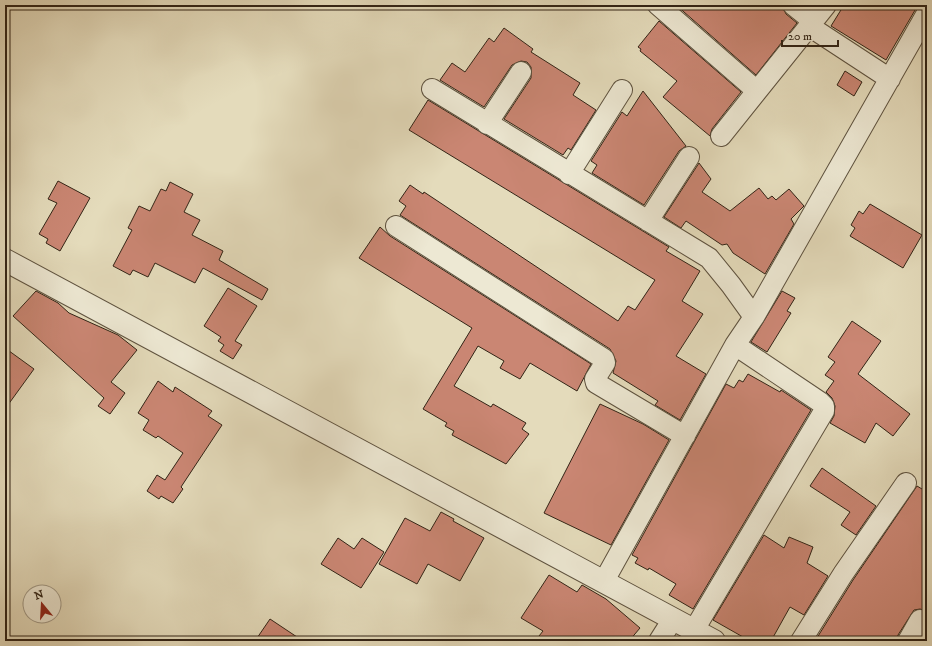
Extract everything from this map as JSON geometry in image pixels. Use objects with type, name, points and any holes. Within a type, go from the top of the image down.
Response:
[{"type":"street","points":[[658,5],[757,91]]},
{"type":"street","points":[[793,5],[811,23],[890,79]]},
{"type":"street","points":[[721,136],[826,5]]},
{"type":"street","points":[[604,581],[735,345],[754,317],[927,13]]},
{"type":"street","points":[[487,124],[521,72]]},
{"type":"street","points":[[432,89],[487,124],[709,258],[754,317]]},
{"type":"street","points":[[569,174],[622,90]]},
{"type":"street","points":[[648,222],[689,157]]},
{"type":"street","points":[[396,226],[604,359],[605,363],[596,379],[596,383],[685,436]]},
{"type":"street","points":[[5,260],[714,641]]},
{"type":"street","points":[[694,630],[824,411],[824,406],[820,402],[735,345]]},
{"type":"street","points":[[801,641],[842,574],[906,483]]},
{"type":"street","points":[[659,641],[673,619]]},
{"type":"street","points":[[908,641],[920,620]]},
{"type":"building","points":[[676,5],[782,5],[786,14],[797,23],[756,75]]},
{"type":"building","points":[[844,5],[918,5],[886,60],[831,26]]},
{"type":"building","points":[[659,21],[741,92],[712,129],[710,136],[663,97],[677,81],[640,51],[641,49],[638,47]]},
{"type":"building","points":[[504,28],[533,49],[531,52],[580,83],[573,95],[596,110],[571,150],[568,148],[563,155],[504,119],[531,78],[531,67],[527,62],[521,61],[512,65],[484,107],[440,80],[452,63],[465,72],[489,38],[494,42]]},
{"type":"building","points":[[845,71],[862,82],[854,96],[837,85]]},
{"type":"building","points":[[643,91],[686,146],[679,151],[644,205],[592,173],[597,165],[591,161],[622,112],[627,116]]},
{"type":"building","points":[[428,100],[669,247],[666,251],[700,271],[682,301],[703,314],[676,356],[706,374],[680,420],[655,405],[658,401],[613,373],[616,361],[610,349],[400,215],[406,206],[399,201],[410,185],[423,194],[424,192],[618,321],[628,306],[635,310],[655,280],[409,130]]},
{"type":"building","points":[[699,163],[711,179],[702,192],[730,211],[759,188],[768,199],[772,196],[776,200],[789,189],[804,206],[791,219],[794,224],[765,274],[733,253],[727,244],[722,245],[686,221],[681,228],[664,217]]},
{"type":"building","points":[[58,181],[90,198],[60,251],[46,243],[48,239],[39,234],[57,203],[48,199]]},
{"type":"building","points":[[170,182],[193,194],[184,212],[200,220],[192,235],[223,251],[219,260],[268,289],[262,300],[203,268],[195,283],[155,263],[148,277],[133,270],[130,275],[113,266],[132,230],[128,228],[139,206],[150,211],[161,189],[166,191]]},
{"type":"building","points":[[870,204],[922,235],[903,268],[850,236],[855,228],[851,225],[859,211],[863,214]]},
{"type":"building","points":[[380,227],[390,236],[591,364],[577,391],[530,363],[520,379],[500,368],[504,361],[478,346],[454,386],[491,407],[493,404],[526,423],[522,429],[529,434],[506,464],[452,435],[454,431],[445,426],[447,423],[423,409],[472,328],[359,258]]},
{"type":"building","points":[[228,288],[257,306],[235,341],[242,345],[233,359],[220,351],[224,345],[218,341],[221,337],[204,326]]},
{"type":"building","points":[[36,291],[58,303],[69,313],[118,335],[137,350],[111,382],[125,393],[110,414],[98,406],[104,398],[13,316]]},
{"type":"building","points":[[782,291],[795,298],[787,311],[791,313],[767,352],[751,342]]},
{"type":"building","points":[[852,321],[881,341],[858,374],[910,414],[893,436],[876,423],[865,443],[830,423],[834,416],[835,406],[832,398],[826,392],[834,381],[825,375],[835,362],[828,357]]},
{"type":"building","points":[[5,348],[34,369],[5,409]]},
{"type":"building","points":[[748,374],[780,392],[781,390],[811,410],[693,609],[669,595],[676,584],[649,568],[648,570],[635,563],[638,558],[632,555],[726,384],[734,388],[739,380],[743,382]]},
{"type":"building","points":[[158,381],[173,392],[175,387],[212,411],[208,416],[222,425],[181,487],[183,489],[173,503],[161,496],[159,499],[147,491],[157,475],[165,480],[183,453],[158,436],[156,438],[143,430],[149,420],[138,413]]},
{"type":"building","points":[[600,404],[643,424],[669,440],[611,545],[544,513]]},
{"type":"building","points":[[822,468],[876,506],[856,535],[841,525],[850,512],[810,486]]},
{"type":"building","points":[[917,486],[927,492],[927,611],[920,609],[914,610],[898,635],[897,641],[815,641],[853,580]]},
{"type":"building","points":[[441,512],[454,519],[453,521],[484,538],[460,581],[428,564],[417,584],[379,564],[405,518],[430,531]]},
{"type":"building","points":[[764,535],[784,548],[789,537],[813,547],[807,563],[828,576],[804,615],[790,607],[771,641],[750,641],[713,620]]},
{"type":"building","points":[[338,538],[354,549],[362,538],[384,552],[361,588],[321,564]]},
{"type":"building","points":[[549,575],[577,592],[582,585],[606,599],[640,628],[629,641],[535,641],[543,631],[521,618]]},
{"type":"building","points":[[270,619],[303,641],[255,641]]}]
